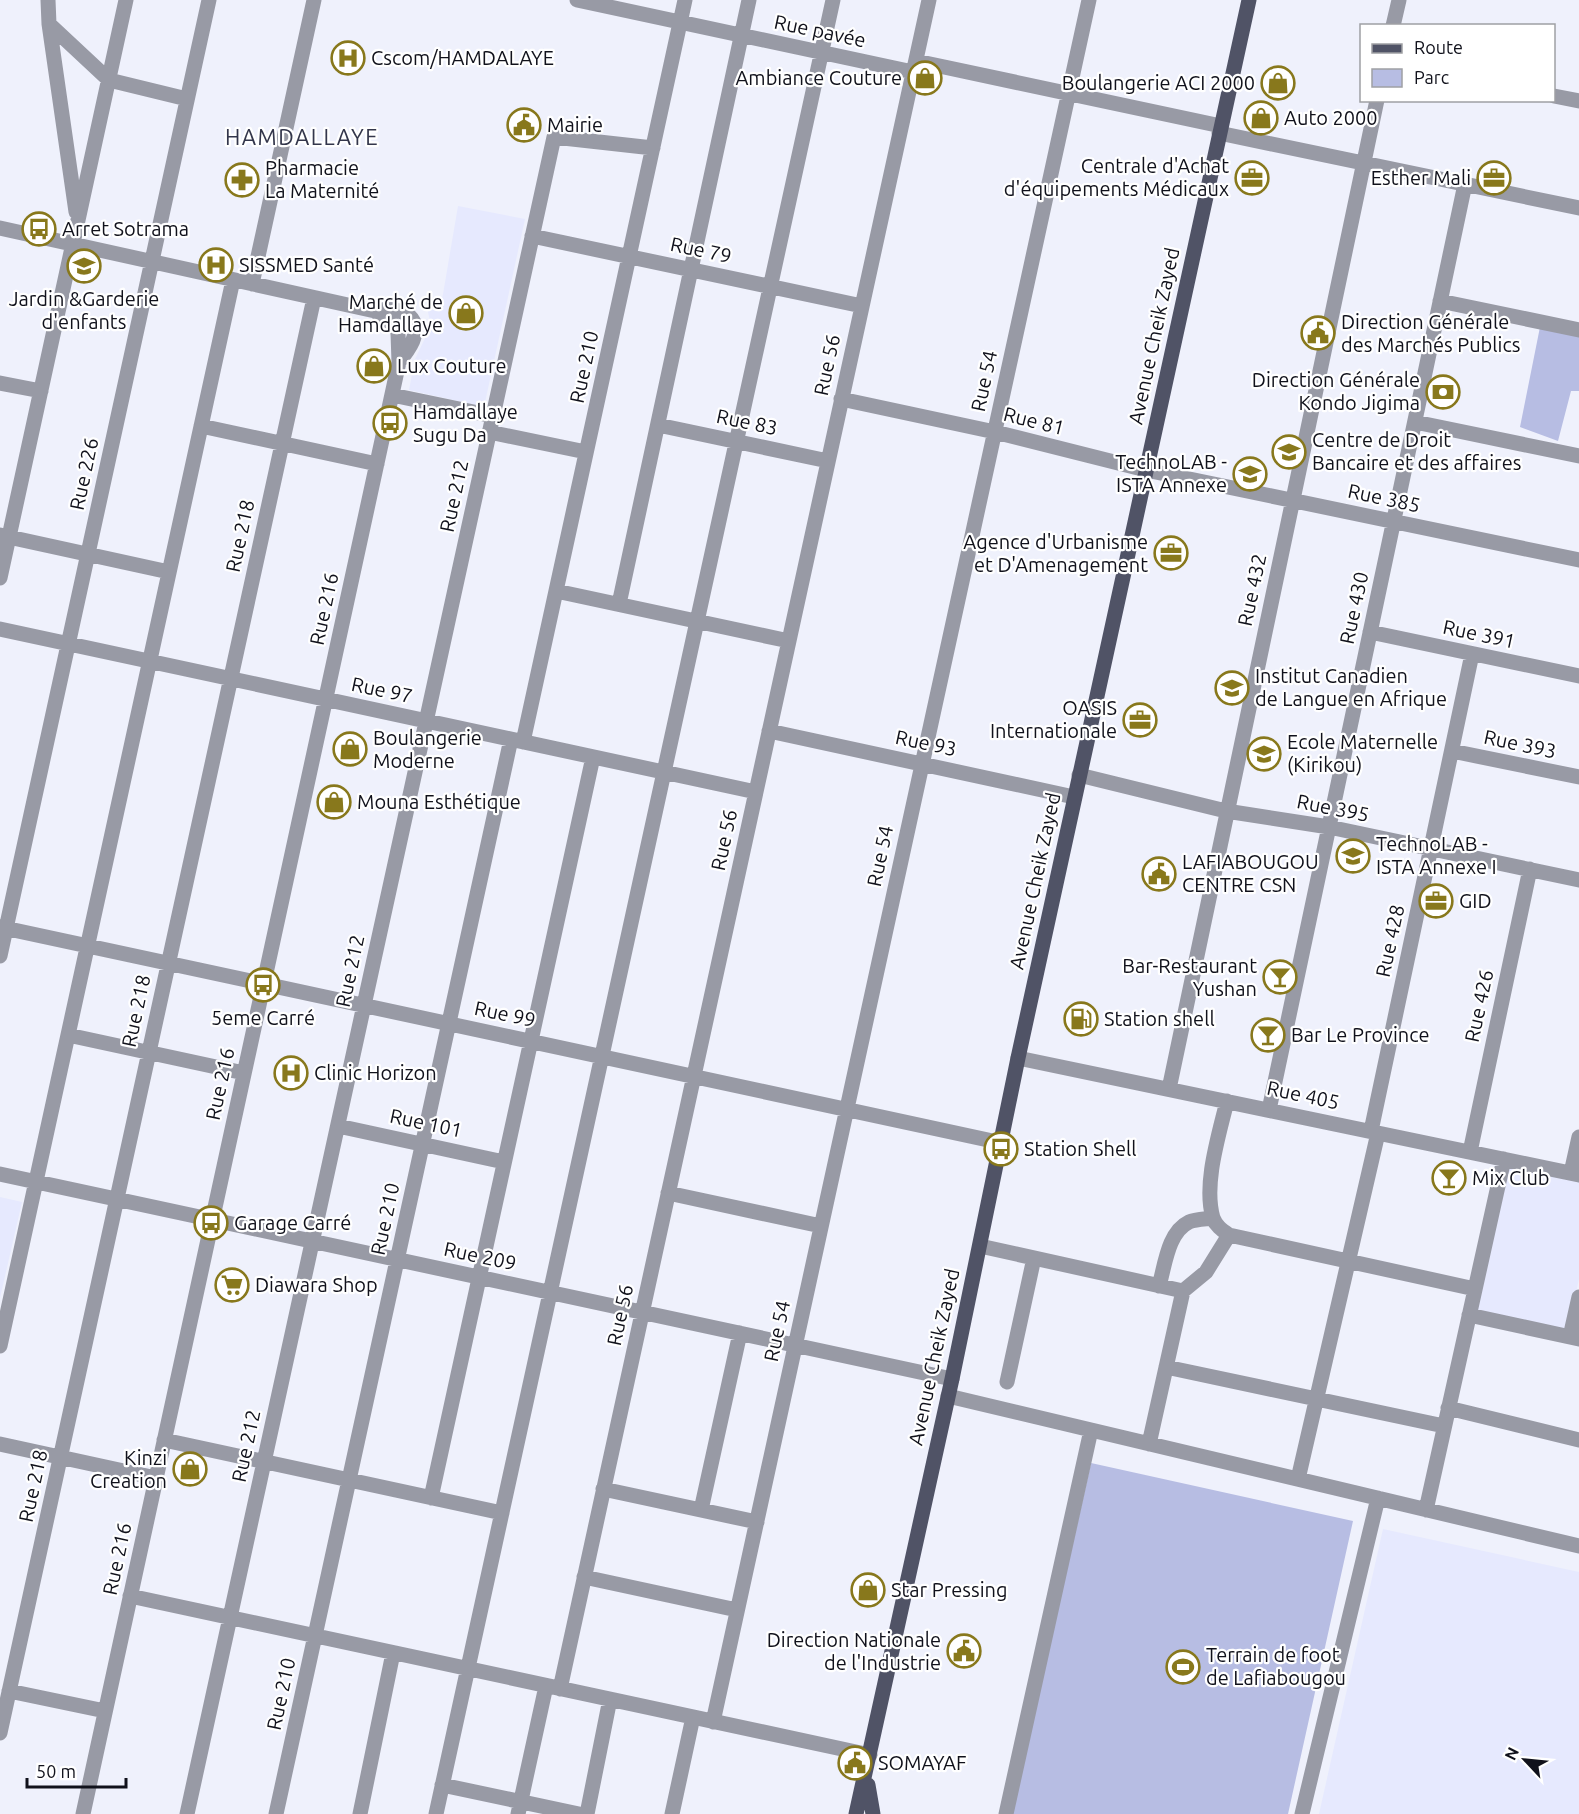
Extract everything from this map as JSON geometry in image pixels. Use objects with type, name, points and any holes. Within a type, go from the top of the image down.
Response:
[{"type":"main road","name":"Avenue Cheik Zayed","points":[[856,1814],[952,1379],[1074,797],[1249,0]]},
{"type":"main road","name":"Avenue Cheik Zayed","points":[[866,1773],[873,1814]]},
{"type":"street","points":[[48,0],[49,24],[77,224]]},
{"type":"street","points":[[0,578],[4,536],[41,391],[126,0]]},
{"type":"street","name":"Rue 226","points":[[0,957],[3,928],[88,554],[209,0]]},
{"type":"street","points":[[252,284],[314,0]]},
{"type":"street","name":"Rue 210","points":[[276,1814],[449,1024],[517,741],[556,591],[685,0]]},
{"type":"street","points":[[619,604],[749,0]]},
{"type":"street","points":[[436,1814],[832,0]]},
{"type":"street","name":"Rue 56","points":[[519,1808],[584,1577],[929,0]]},
{"type":"street","name":"Rue 54","points":[[713,1722],[1089,0]]},
{"type":"street","points":[[1393,24],[1399,0]]},
{"type":"street","name":"Rue pavée","points":[[582,1],[821,53],[914,66],[1069,94],[1220,130]]},
{"type":"street","points":[[49,24],[109,80],[187,99]]},
{"type":"street","points":[[1555,96],[1579,101]]},
{"type":"street","name":"Rue 432","points":[[1168,1089],[1377,102]]},
{"type":"street","points":[[1220,130],[1364,164],[1579,208]]},
{"type":"street","name":"Rue 212","points":[[187,1814],[554,136],[653,148]]},
{"type":"street","name":"Rue 430","points":[[1269,1110],[1465,184]]},
{"type":"street","points":[[0,228],[314,298]]},
{"type":"street","name":"Rue 79","points":[[532,236],[862,306]]},
{"type":"street","points":[[0,1346],[2,1323],[36,1182],[233,280]]},
{"type":"street","name":"Rue 216","points":[[82,1814],[399,362],[398,333],[395,326],[375,311],[314,298]]},
{"type":"street","name":"Rue 218","points":[[0,1733],[9,1691],[7,1669],[60,1457],[314,298]]},
{"type":"street","points":[[1440,301],[1579,330]]},
{"type":"street","points":[[0,383],[41,391]]},
{"type":"street","points":[[392,395],[586,452]]},
{"type":"street","name":"Rue 81","points":[[842,399],[995,432],[1146,470]]},
{"type":"street","points":[[1415,422],[1579,456]]},
{"type":"street","name":"Rue 83","points":[[658,425],[828,461]]},
{"type":"street","points":[[201,426],[377,464]]},
{"type":"street","name":"Rue 385","points":[[1146,470],[1579,560]]},
{"type":"street","points":[[4,536],[169,572]]},
{"type":"street","points":[[556,591],[789,641]]},
{"type":"street","name":"Rue 97","points":[[0,629],[756,792]]},
{"type":"street","name":"Rue 391","points":[[1370,632],[1579,676]]},
{"type":"street","name":"Rue 428","points":[[1298,1479],[1348,1261],[1472,654]]},
{"type":"street","name":"Rue 93","points":[[769,731],[1074,797]]},
{"type":"street","name":"Rue 393","points":[[1452,751],[1579,777]]},
{"type":"street","points":[[431,1498],[593,757]]},
{"type":"street","name":"Rue 395","points":[[1079,776],[1226,811],[1329,827],[1579,880]]},
{"type":"street","name":"Rue 426","points":[[1470,1152],[1530,869]]},
{"type":"street","name":"Rue 99","points":[[3,928],[1002,1143]]},
{"type":"street","points":[[68,1035],[244,1073]]},
{"type":"street","name":"Rue 405","points":[[1018,1058],[1575,1174]]},
{"type":"street","points":[[1227,1101],[1210,1179],[1213,1218],[1219,1228],[1228,1235],[1475,1289]]},
{"type":"street","name":"Rue 101","points":[[338,1126],[504,1162]]},
{"type":"street","points":[[1575,1174],[1579,1137]]},
{"type":"street","points":[[1426,1510],[1504,1159]]},
{"type":"street","name":"Rue 209","points":[[0,1174],[952,1379]]},
{"type":"street","points":[[668,1193],[821,1226]]},
{"type":"street","points":[[1160,1286],[1170,1248],[1177,1233],[1190,1221],[1213,1218]]},
{"type":"street","points":[[1149,1444],[1183,1291],[1206,1272],[1228,1235]]},
{"type":"street","points":[[980,1246],[1183,1291]]},
{"type":"street","points":[[1007,1382],[1034,1258]]},
{"type":"street","points":[[1469,1315],[1575,1338],[1579,1297]]},
{"type":"street","points":[[701,1510],[740,1333]]},
{"type":"street","points":[[1166,1367],[1444,1426]]},
{"type":"street","points":[[948,1396],[1579,1546]]},
{"type":"street","points":[[1448,1408],[1579,1440]]},
{"type":"street","points":[[1006,1814],[1091,1430]]},
{"type":"street","points":[[164,1440],[502,1513]]},
{"type":"street","points":[[0,1444],[156,1478]]},
{"type":"street","points":[[603,1489],[757,1522]]},
{"type":"street","points":[[1302,1814],[1378,1498]]},
{"type":"street","points":[[584,1577],[737,1610]]},
{"type":"street","points":[[130,1596],[870,1755]]},
{"type":"street","points":[[360,1814],[393,1653]]},
{"type":"street","points":[[9,1691],[105,1711]]},
{"type":"street","points":[[587,1814],[610,1699]]},
{"type":"street","points":[[672,1814],[693,1717]]},
{"type":"street","points":[[442,1785],[519,1808],[579,1814]]},
{"type":"shaded area","name":"Marché de Hamdallaye","points":[[458,206],[525,219],[484,407],[409,390],[415,359],[431,326],[425,298],[442,300]]},
{"type":"shaded area","points":[[1505,1166],[1579,1181],[1579,1279],[1567,1333],[1473,1312]]},
{"type":"shaded area","points":[[0,1197],[22,1202],[0,1298]]},
{"type":"shaded area","points":[[1383,1529],[1579,1572],[1579,1814],[1319,1814]]},
{"type":"green space","points":[[1540,327],[1579,335],[1579,391],[1571,391],[1558,441],[1520,427]]},
{"type":"green space","name":"Terrain de foot de Lafiabougou","points":[[1091,1463],[1353,1521],[1288,1814],[1012,1814]]},
{"type":"place","name":"Cscom/HAMDALAYE","points":[[348,58]]},
{"type":"place","name":"Ambiance Couture","points":[[925,78]]},
{"type":"place","name":"Boulangerie ACI 2000","points":[[1278,83]]},
{"type":"place","name":"Auto 2000","points":[[1261,118]]},
{"type":"place","name":"Mairie","points":[[524,125]]},
{"type":"place","name":"Centrale d'Achat d'équipements Médicaux","points":[[1252,178]]},
{"type":"place","name":"Esther Mali","points":[[1494,178]]},
{"type":"place","name":"Pharmacie La Maternité","points":[[242,180]]},
{"type":"place","name":"Arret Sotrama","points":[[39,229]]},
{"type":"place","name":"SISSMED Santé","points":[[216,265]]},
{"type":"place","name":"Jardin &Garderie d'enfants","points":[[84,266]]},
{"type":"place","name":"Marché de Hamdallaye","points":[[466,313]]},
{"type":"place","name":"Direction Générale des Marchés Publics","points":[[1318,333]]},
{"type":"place","name":"Lux Couture","points":[[374,366]]},
{"type":"place","name":"Direction Générale Kondo Jigima","points":[[1443,392]]},
{"type":"place","name":"Hamdallaye Sugu Da","points":[[390,423]]},
{"type":"place","name":"Centre de Droit Bancaire et des affaires","points":[[1289,452]]},
{"type":"place","name":"TechnoLAB - ISTA Annexe","points":[[1250,474]]},
{"type":"place","name":"Agence d'Urbanisme et D'Amenagement","points":[[1171,553]]},
{"type":"place","name":"Institut Canadien de Langue en Afrique","points":[[1232,688]]},
{"type":"place","name":"OASIS Internationale","points":[[1140,720]]},
{"type":"place","name":"Boulangerie Moderne","points":[[350,749]]},
{"type":"place","name":"Ecole Maternelle (Kirikou)","points":[[1264,754]]},
{"type":"place","name":"Mouna Esthétique","points":[[334,802]]},
{"type":"place","name":"TechnoLAB - ISTA Annexe I","points":[[1353,856]]},
{"type":"place","name":"LAFIABOUGOU CENTRE CSN","points":[[1159,874]]},
{"type":"place","name":"GID","points":[[1436,901]]},
{"type":"place","name":"Bar-Restaurant Yushan","points":[[1280,977]]},
{"type":"place","name":"5eme Carré","points":[[263,985]]},
{"type":"place","name":"Station shell","points":[[1081,1019]]},
{"type":"place","name":"Bar Le Province","points":[[1268,1035]]},
{"type":"place","name":"Clinic Horizon","points":[[291,1073]]},
{"type":"place","name":"Station Shell","points":[[1001,1149]]},
{"type":"place","name":"Mix Club","points":[[1449,1178]]},
{"type":"place","name":"Garage Carré","points":[[211,1223]]},
{"type":"place","name":"Diawara Shop","points":[[232,1285]]},
{"type":"place","name":"Kinzi Creation","points":[[190,1469]]},
{"type":"place","name":"Star Pressing","points":[[868,1590]]},
{"type":"place","name":"Direction Nationale de l'Industrie","points":[[964,1651]]},
{"type":"place","name":"Terrain de foot de Lafiabougou","points":[[1183,1667]]},
{"type":"place","name":"SOMAYAF","points":[[855,1763]]},
{"type":"district","name":"HAMDALLAYE","points":[[302,137]]}]
